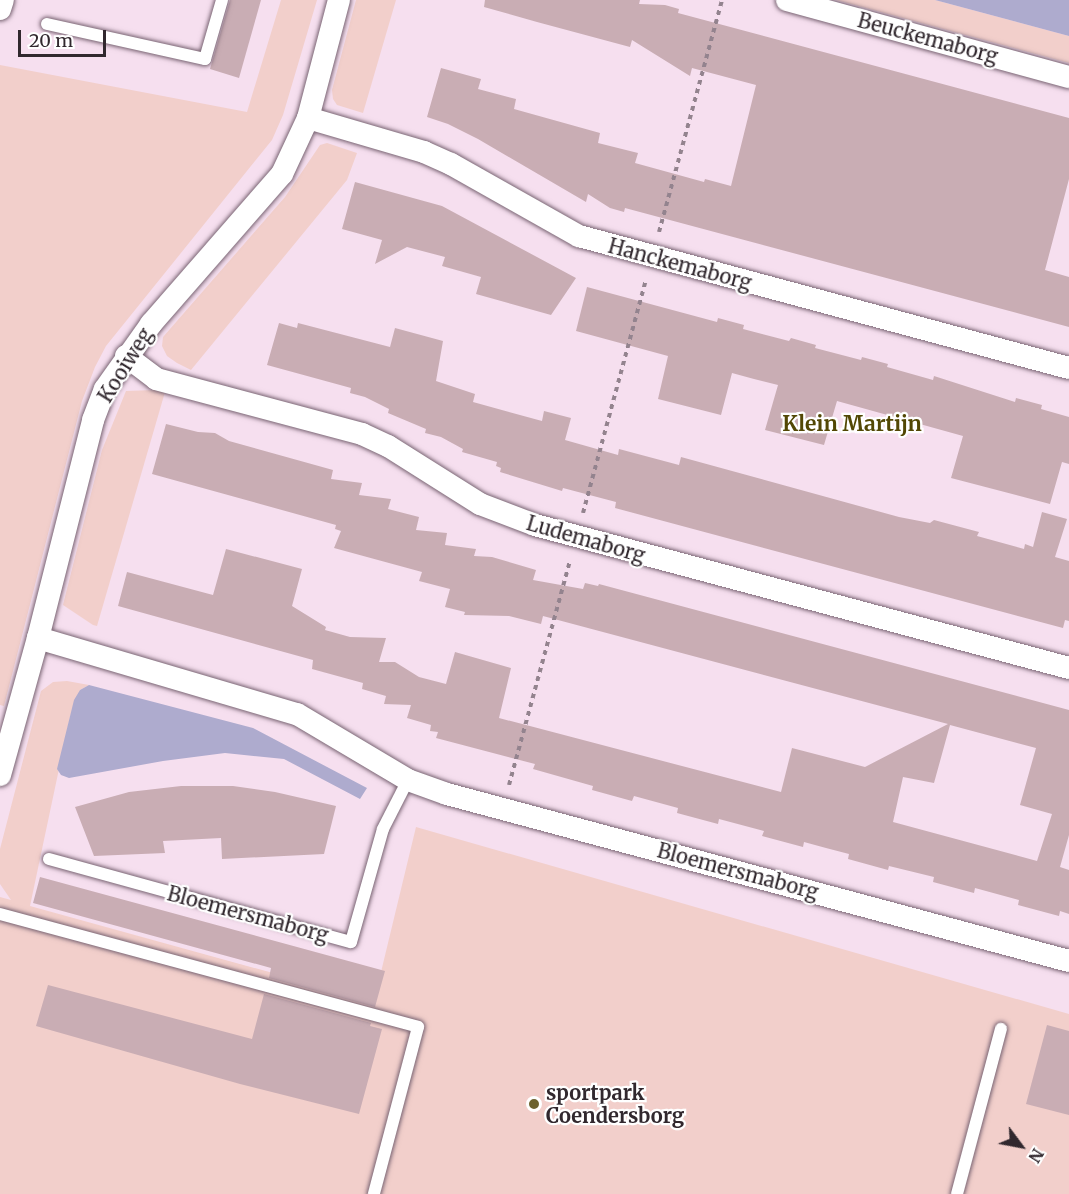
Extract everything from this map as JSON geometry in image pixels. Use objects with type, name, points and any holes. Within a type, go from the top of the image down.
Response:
[{"type":"street","points":[[0,9],[3,0]]},
{"type":"street","name":"Kooiweg","points":[[0,775],[38,638],[93,420],[105,389],[126,356],[282,174],[308,118],[339,0]]},
{"type":"street","name":"Beuckemaborg","points":[[787,0],[1069,76]]},
{"type":"street","name":"Hanckemaborg","points":[[308,118],[424,152],[451,164],[579,236],[1069,369]]},
{"type":"street","name":"Ludemaborg","points":[[126,356],[156,379],[362,434],[388,446],[480,504],[517,519],[577,538],[1069,668]]},
{"type":"street","name":"Bloemersmaborg","points":[[38,638],[297,714],[408,780],[502,808],[1069,961]]},
{"type":"lane","points":[[47,24],[205,59],[222,0]]},
{"type":"lane","name":"Bloemersmaborg","points":[[49,860],[351,942],[382,829],[408,780]]},
{"type":"lane","points":[[0,914],[418,1027],[374,1194]]},
{"type":"lane","points":[[957,1194],[1001,1029]]},
{"type":"path","points":[[502,808],[722,0]]},
{"type":"shaded area","points":[[281,0],[317,0],[283,115],[272,140],[106,346],[95,367],[82,401],[4,706],[0,705],[0,65],[247,112]]},
{"type":"shaded area","points":[[356,0],[396,0],[363,113],[337,105],[333,99],[332,90]]},
{"type":"shaded area","points":[[836,0],[935,0],[1069,36],[1069,63]]},
{"type":"shaded area","points":[[935,0],[1069,0],[1069,36]]},
{"type":"shaded area","points":[[327,143],[357,153],[347,180],[191,370],[167,356],[162,346],[163,337],[285,197],[320,145]]},
{"type":"shaded area","points":[[126,391],[165,392],[97,626],[93,625],[63,605],[102,450]]},
{"type":"shaded area","name":"sportpark Coendersborg","points":[[67,681],[89,685],[80,690],[70,717],[30,906],[374,1001],[416,827],[1069,1014],[1069,1194],[0,1194],[0,897],[11,900],[0,884],[0,849],[41,691],[53,682]]},
{"type":"shaded area","points":[[89,685],[253,728],[367,788],[360,799],[284,759],[225,753],[163,761],[69,778],[61,775],[57,769],[74,700],[80,690]]},
{"type":"building","points":[[230,0],[261,0],[239,78],[210,69]]},
{"type":"building","points":[[485,0],[640,0],[639,4],[665,5],[679,9],[678,13],[1069,118],[1069,179],[1045,270],[1069,277],[1069,327],[625,208],[624,212],[610,208],[588,194],[586,202],[478,139],[448,124],[427,117],[441,68],[481,79],[478,89],[516,99],[514,109],[600,133],[598,143],[638,153],[635,163],[704,182],[705,179],[731,186],[756,85],[692,68],[690,76],[632,40],[630,47],[537,22],[484,7]]},
{"type":"building","points":[[355,182],[442,206],[576,278],[551,315],[476,294],[481,277],[442,266],[445,257],[407,247],[375,264],[382,240],[342,229]]},
{"type":"building","points":[[587,287],[717,322],[718,318],[744,325],[743,329],[789,341],[791,338],[816,345],[815,348],[861,360],[862,357],[888,364],[887,367],[933,380],[934,376],[1015,402],[1016,398],[1042,405],[1041,409],[1069,417],[1069,464],[1062,462],[1050,504],[951,478],[963,436],[837,401],[824,445],[765,430],[778,385],[732,373],[721,415],[658,399],[668,356],[576,331]]},
{"type":"building","points":[[279,323],[297,328],[298,323],[390,347],[395,328],[443,341],[436,381],[475,394],[473,402],[542,421],[544,411],[571,418],[565,440],[618,455],[619,449],[679,465],[681,457],[899,517],[930,523],[934,520],[979,532],[977,536],[1024,549],[1025,544],[1033,547],[1042,512],[1067,519],[1055,557],[1069,561],[1069,621],[1065,620],[1063,628],[615,508],[616,502],[563,488],[562,491],[500,472],[501,468],[496,466],[497,462],[462,452],[463,449],[441,437],[425,433],[426,429],[388,413],[389,409],[365,397],[350,393],[351,388],[267,365]]},
{"type":"building","points":[[166,424],[198,432],[215,433],[229,441],[333,470],[331,479],[362,483],[359,495],[391,499],[388,509],[419,517],[416,530],[447,533],[445,545],[476,549],[474,556],[492,557],[536,570],[533,580],[583,589],[585,583],[598,586],[599,584],[1069,710],[1069,835],[1060,867],[1069,870],[1069,914],[1060,911],[1059,916],[1018,905],[1019,900],[975,888],[974,893],[933,882],[934,877],[889,866],[888,870],[848,859],[849,854],[804,842],[803,847],[762,836],[764,831],[719,819],[718,824],[677,813],[678,808],[634,796],[632,801],[592,790],[593,786],[533,769],[535,764],[436,738],[438,732],[430,731],[431,725],[407,718],[411,705],[384,704],[386,696],[362,689],[363,683],[312,669],[313,660],[118,606],[127,572],[213,595],[226,549],[302,569],[292,606],[326,627],[325,630],[350,637],[386,638],[379,662],[395,662],[419,677],[446,684],[455,652],[511,668],[499,718],[781,792],[792,748],[865,767],[948,724],[543,616],[541,624],[509,616],[464,615],[465,612],[445,607],[450,589],[419,581],[422,572],[334,548],[341,531],[335,529],[336,525],[152,474]],"holes":[[[950,725],[1036,748],[1020,805],[1052,814],[1037,861],[893,822],[903,777],[934,783]]]},
{"type":"building","points":[[181,786],[233,786],[275,792],[336,806],[324,854],[222,859],[221,838],[163,841],[165,853],[94,856],[75,807],[129,792]]},
{"type":"building","points":[[40,877],[385,971],[375,1007],[269,978],[271,968],[33,903]]},
{"type":"building","points":[[48,985],[252,1039],[264,994],[371,1023],[370,1026],[382,1029],[359,1114],[240,1084],[36,1026]]},
{"type":"building","points":[[1047,1025],[1069,1031],[1069,1115],[1026,1104]]},
{"type":"place","name":"sportpark Coendersborg","points":[[534,1104]]},
{"type":"district","name":"Klein Martijn","points":[[852,424]]}]
